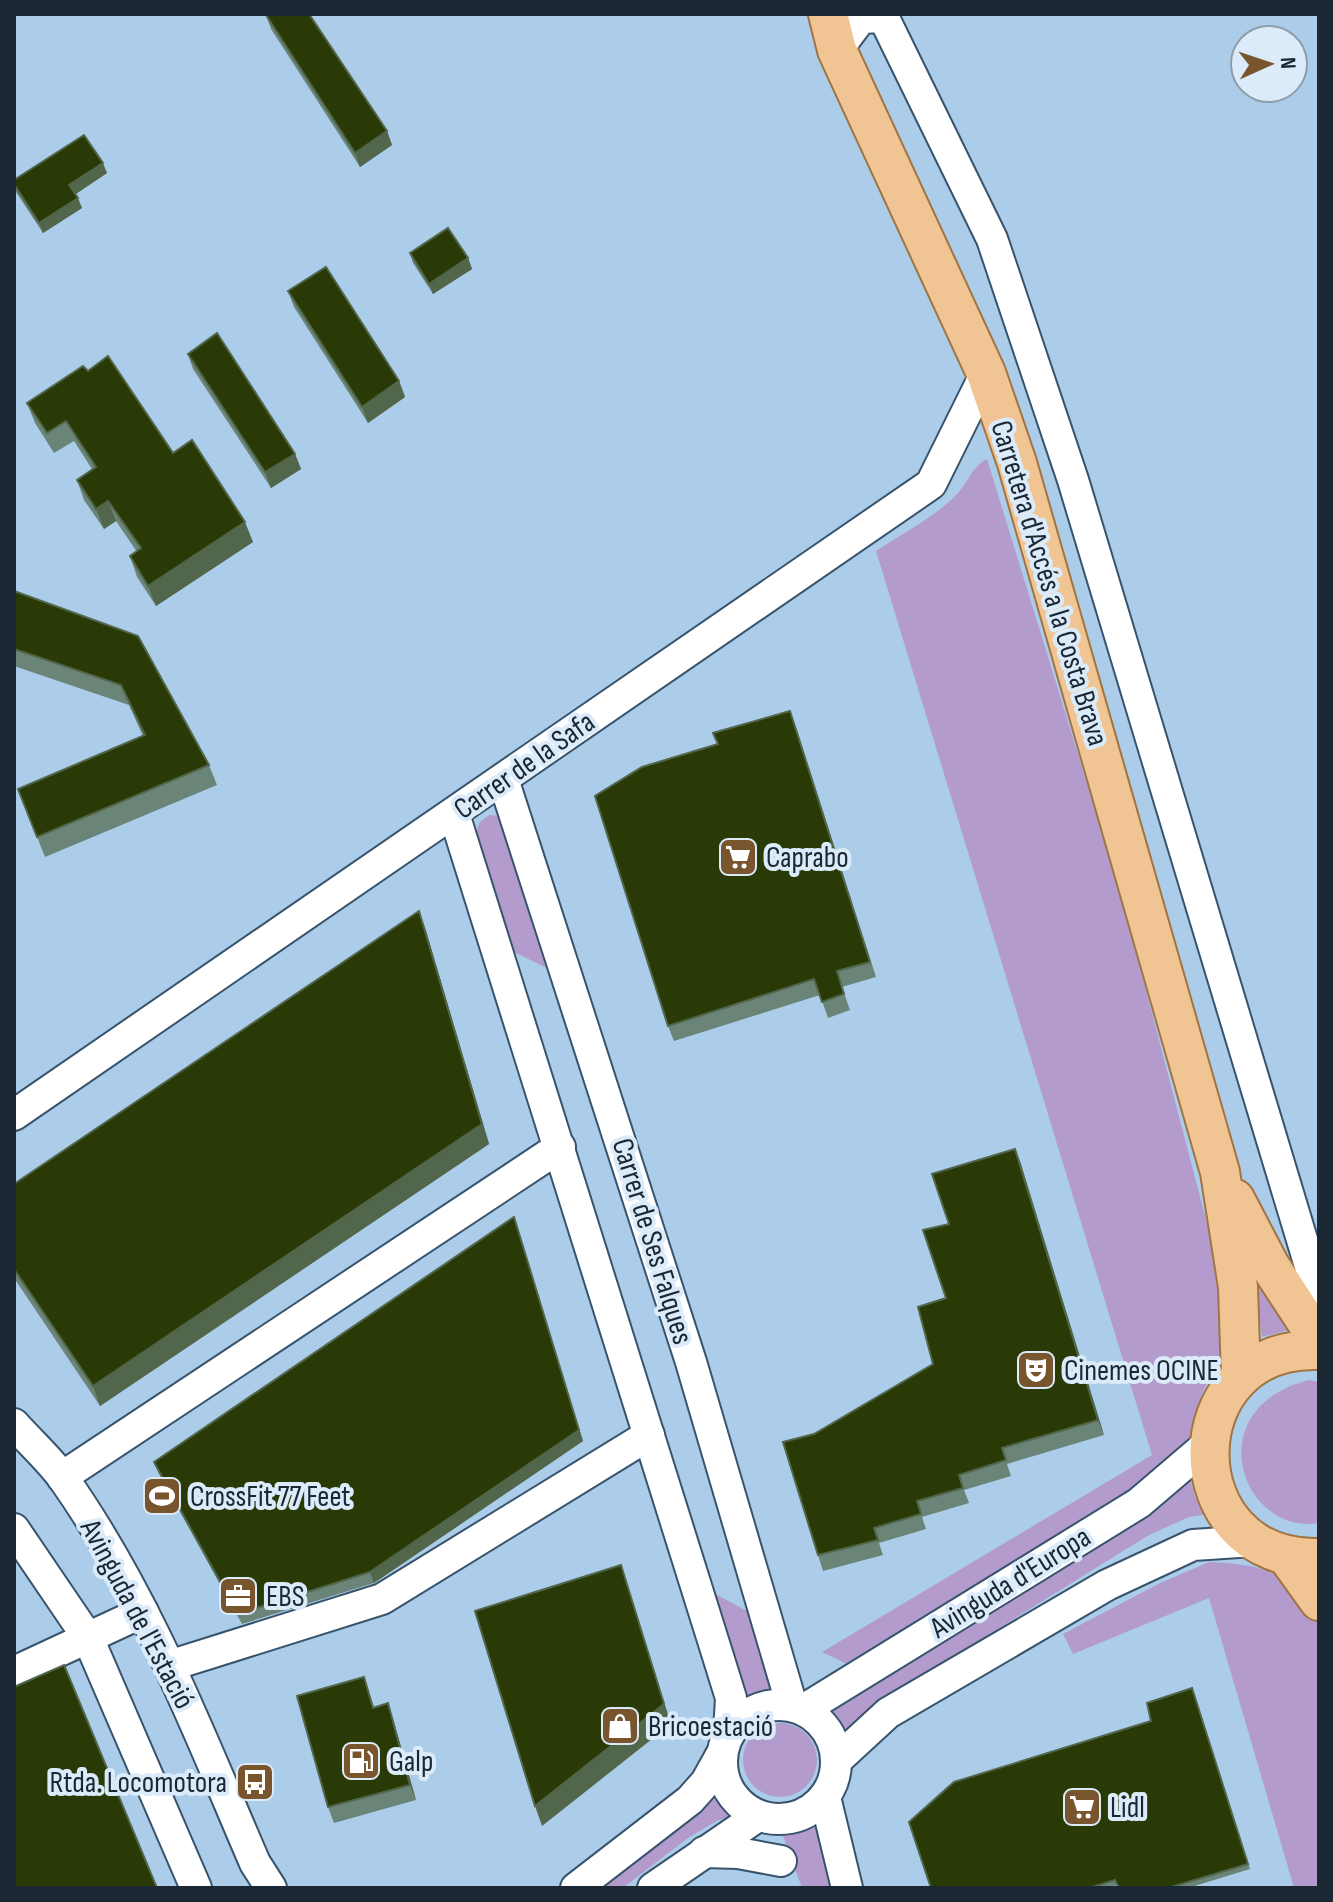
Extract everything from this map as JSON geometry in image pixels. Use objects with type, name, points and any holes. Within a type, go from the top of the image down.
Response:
[{"type":"main road","name":"Carretera d'Accés a la Costa Brava","points":[[828,14],[837,50],[986,373],[1017,463],[1220,1172],[1238,1287],[1241,1377]]},
{"type":"main road","name":"Carretera d'Accés a la Costa Brava","points":[[1220,1172],[1270,1266],[1319,1341]]},
{"type":"main road","points":[[1319,1350],[1275,1356],[1241,1377],[1216,1412],[1208,1444],[1209,1468],[1218,1498],[1230,1519],[1286,1551],[1319,1601]]},
{"type":"street","points":[[837,50],[861,18],[883,16],[992,239],[1073,480],[1319,1296]]},
{"type":"street","name":"Carrer de la Safa","points":[[14,1115],[931,484],[986,373]]},
{"type":"street","name":"Carrer de Ses Falques","points":[[503,779],[686,1347],[781,1662],[798,1708]]},
{"type":"street","name":"Carrer de Ses Falques","points":[[454,814],[731,1698],[725,1744]]},
{"type":"street","points":[[62,1477],[560,1147]]},
{"type":"street","name":"Avinguda de l'Estació","points":[[14,1424],[62,1477],[172,1665],[261,1880]]},
{"type":"street","points":[[172,1665],[382,1599],[649,1435]]},
{"type":"street","name":"Avinguda d'Europa","points":[[798,1708],[861,1674],[1139,1503],[1208,1444]]},
{"type":"street","points":[[14,1529],[88,1638],[196,1888]]},
{"type":"street","name":"Avinguda d'Europa","points":[[837,1760],[888,1713],[1107,1585],[1193,1545],[1286,1551]]},
{"type":"street","points":[[14,1672],[143,1612]]},
{"type":"street","points":[[781,1662],[797,1674],[812,1679],[861,1674]]},
{"type":"street","points":[[576,1888],[690,1800],[706,1782],[725,1744],[746,1714],[768,1705],[798,1708],[824,1726],[837,1760],[825,1797],[808,1812],[786,1819],[761,1816],[737,1802],[724,1780],[725,1744]]},
{"type":"street","points":[[825,1797],[847,1888]]},
{"type":"street","points":[[653,1888],[702,1852],[761,1816]]},
{"type":"street","points":[[761,1816],[786,1875]]},
{"type":"street","points":[[702,1852],[738,1853],[786,1875]]},
{"type":"shaded area","points":[[987,459],[1119,887],[1226,1296],[1225,1341],[1201,1397],[1190,1448],[1175,1464],[849,1665],[822,1652],[1152,1455],[876,551],[941,509],[959,492],[977,466]]},
{"type":"shaded area","points":[[489,815],[501,816],[555,972],[514,952],[475,834],[480,822]]},
{"type":"shaded area","points":[[1261,1275],[1296,1328],[1262,1337],[1254,1278]]},
{"type":"shaded area","points":[[1309,1380],[1319,1382],[1319,1523],[1292,1522],[1269,1510],[1252,1491],[1243,1467],[1242,1441],[1252,1416],[1274,1395]]},
{"type":"shaded area","points":[[1188,1471],[1195,1497],[1207,1514],[1189,1517],[1149,1535],[881,1701],[844,1733],[826,1708]]},
{"type":"shaded area","points":[[1209,1562],[1245,1565],[1274,1574],[1299,1591],[1319,1621],[1319,1888],[1294,1888],[1209,1598],[1073,1654],[1063,1634],[1160,1583]]},
{"type":"shaded area","points":[[712,1592],[756,1616],[780,1698],[744,1709]]},
{"type":"shaded area","points":[[773,1723],[787,1723],[801,1729],[811,1739],[817,1760],[811,1781],[801,1791],[787,1797],[773,1797],[759,1791],[749,1781],[743,1767],[743,1753],[749,1739],[759,1729]]},
{"type":"shaded area","points":[[717,1781],[737,1814],[717,1821],[688,1838],[623,1888],[591,1888]]},
{"type":"shaded area","points":[[824,1821],[839,1888],[802,1888],[782,1833],[803,1831]]},
{"type":"building","points":[[267,14],[309,14],[387,131],[355,153]]},
{"type":"building","points":[[84,135],[103,163],[69,185],[78,198],[39,223],[14,180]]},
{"type":"building","points":[[448,228],[468,258],[429,284],[410,253]]},
{"type":"building","points":[[326,267],[399,381],[362,407],[288,291]]},
{"type":"building","points":[[217,333],[295,454],[265,472],[188,354]]},
{"type":"building","points":[[108,356],[173,453],[192,440],[245,522],[148,586],[130,556],[141,548],[108,501],[96,509],[77,480],[96,467],[66,421],[47,433],[27,403],[83,366],[88,371]]},
{"type":"building","points":[[14,591],[138,636],[209,765],[37,837],[18,789],[145,735],[121,685],[14,649]]},
{"type":"building","points":[[790,711],[870,962],[837,971],[844,994],[822,1002],[814,979],[668,1026],[595,796],[642,767],[718,744],[713,733]]},
{"type":"building","points":[[419,911],[482,1124],[93,1386],[14,1269],[14,1184]]},
{"type":"building","points":[[1015,1149],[1098,1420],[1002,1448],[1006,1460],[959,1475],[963,1488],[917,1501],[921,1514],[874,1528],[878,1540],[818,1555],[783,1442],[814,1434],[933,1364],[918,1307],[946,1298],[923,1230],[949,1224],[932,1174]]},
{"type":"building","points":[[514,1217],[579,1430],[370,1572],[238,1614],[154,1462]]},
{"type":"building","points":[[621,1565],[664,1704],[535,1806],[475,1611]]},
{"type":"building","points":[[64,1665],[157,1888],[14,1888],[14,1687]]},
{"type":"building","name":"Galp","points":[[364,1677],[373,1708],[388,1703],[410,1785],[328,1807],[297,1696]]},
{"type":"building","name":"Lidl","points":[[1192,1688],[1248,1864],[1168,1888],[1119,1888],[1115,1880],[1089,1888],[931,1888],[909,1822],[954,1782],[1151,1721],[1147,1703]]},
{"type":"place","name":"Caprabo","points":[[738,857]]},
{"type":"place","name":"Cinemes OCINE","points":[[1036,1370]]},
{"type":"place","name":"CrossFit 77 Feet","points":[[162,1496]]},
{"type":"place","name":"EBS","points":[[238,1596]]},
{"type":"place","name":"Bricoestació","points":[[620,1726]]},
{"type":"place","name":"Galp","points":[[361,1761]]},
{"type":"place","name":"Rtda. Locomotora","points":[[255,1782]]},
{"type":"place","name":"Lidl","points":[[1082,1807]]}]
